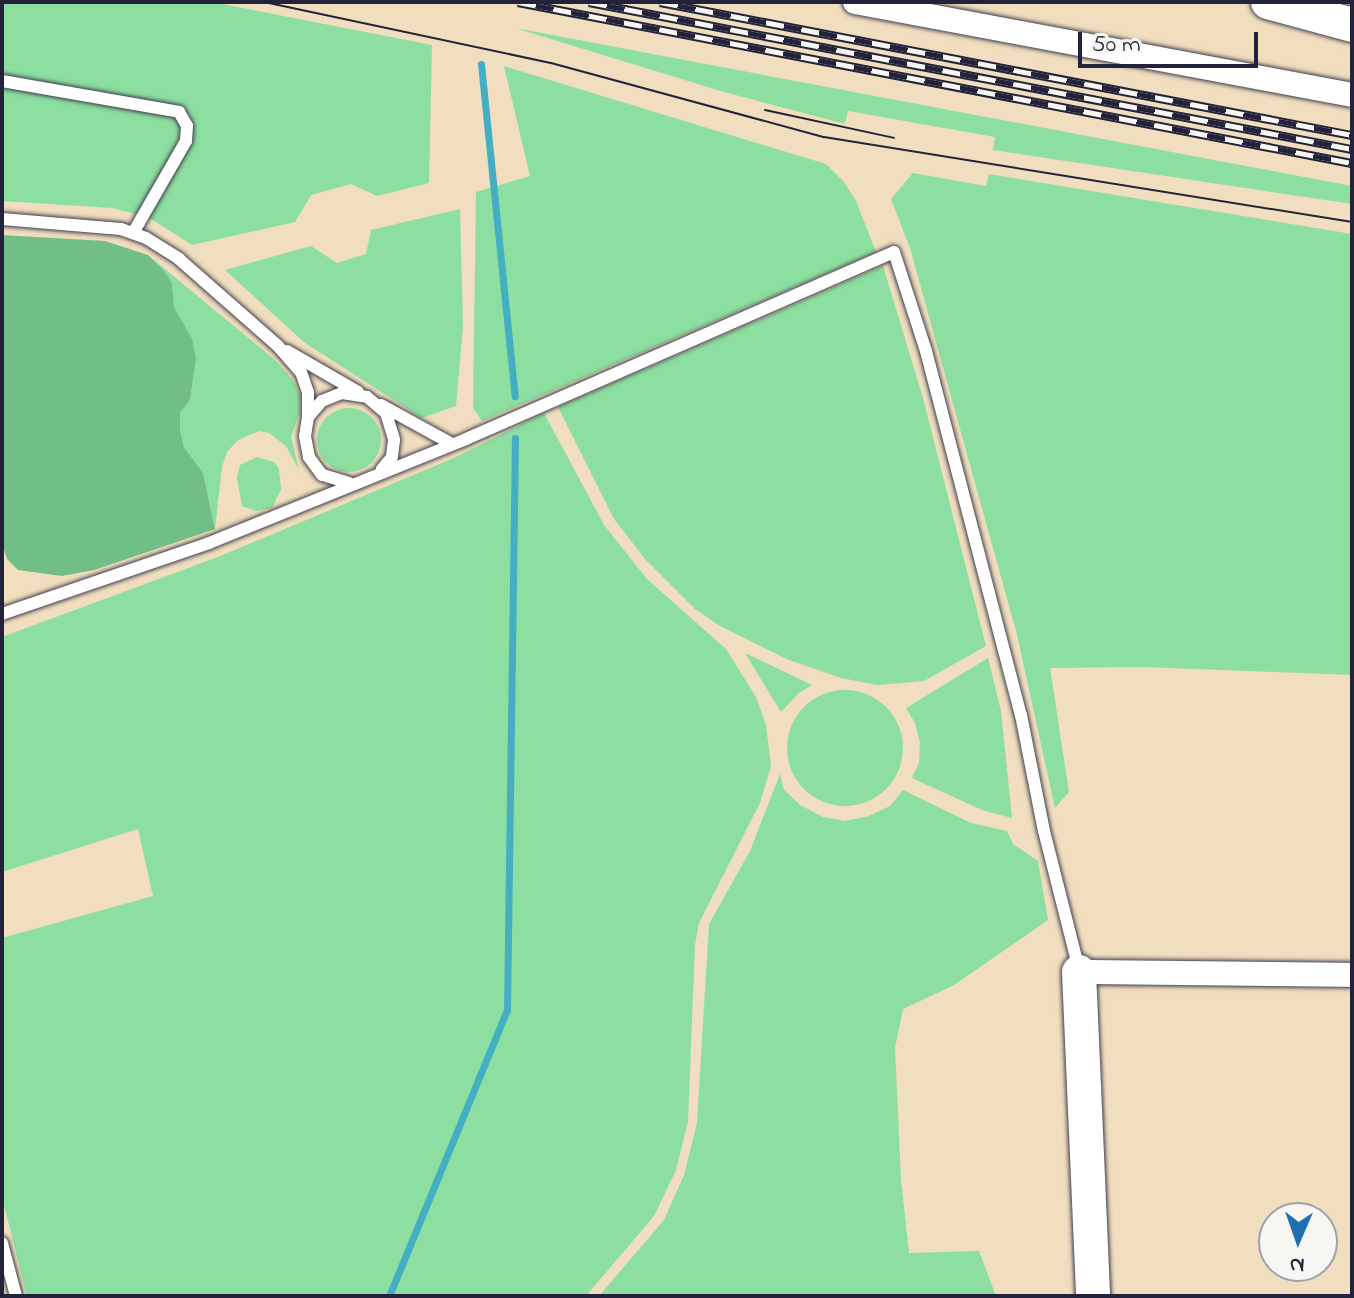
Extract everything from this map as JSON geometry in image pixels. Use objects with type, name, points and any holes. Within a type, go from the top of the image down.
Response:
[{"type":"street","points":[[855,2],[1352,95]]},
{"type":"street","points":[[1268,2],[1352,25]]},
{"type":"street","points":[[1093,1296],[1079,972],[1352,975]]},
{"type":"lane","points":[[2,81],[179,112],[187,126],[186,141],[133,233]]},
{"type":"lane","points":[[2,219],[92,224],[133,233],[199,274],[278,346],[301,372],[308,392],[305,436],[309,457],[322,475],[352,483]]},
{"type":"lane","points":[[2,614],[209,543],[452,444],[894,252],[926,351],[1021,715],[1044,831],[1079,972]]},
{"type":"lane","points":[[278,346],[452,444]]},
{"type":"lane","points":[[308,417],[322,401],[342,393],[367,397],[386,413],[393,432],[392,457],[380,472]]},
{"type":"lane","points":[[2,1243],[16,1296]]},
{"type":"green space","points":[[2,2],[212,2],[432,45],[429,183],[377,196],[351,184],[311,195],[295,222],[192,245],[148,217],[112,208],[2,201]]},
{"type":"green space","points":[[515,28],[1352,186],[1352,204],[993,150],[995,137],[848,111],[845,124],[724,92]]},
{"type":"green space","points":[[504,66],[826,164],[844,182],[856,201],[876,252],[482,421],[473,408],[476,192],[530,176]]},
{"type":"green space","points":[[913,173],[986,186],[989,174],[1352,234],[1352,675],[1145,667],[1050,668],[1069,792],[1055,808],[1017,635],[910,248],[891,199]]},
{"type":"green space","points":[[460,209],[463,326],[456,406],[422,418],[305,343],[225,270],[311,246],[337,263],[366,254],[371,230]]},
{"type":"green space","points":[[2,235],[105,241],[148,255],[164,271],[172,283],[174,307],[192,339],[196,359],[190,400],[180,413],[180,430],[184,447],[203,473],[215,529],[94,570],[62,576],[18,570],[7,559],[2,543]]},
{"type":"green space","points":[[148,255],[275,360],[293,380],[300,395],[300,412],[291,437],[299,470],[286,446],[269,433],[259,431],[238,440],[227,452],[222,467],[215,529],[203,473],[184,447],[180,430],[180,413],[190,400],[196,359],[174,307],[172,283]]},
{"type":"green space","points":[[883,266],[923,398],[986,646],[924,681],[877,685],[841,678],[789,660],[720,626],[695,609],[645,559],[614,519],[558,407]]},
{"type":"green space","points":[[343,408],[355,408],[372,417],[379,428],[379,452],[372,463],[355,472],[343,472],[331,467],[322,458],[317,446],[317,434],[322,422],[331,413]]},
{"type":"green space","points":[[544,413],[604,525],[647,579],[726,649],[756,697],[766,725],[771,766],[760,803],[699,923],[695,945],[688,1122],[676,1170],[654,1216],[586,1296],[27,1296],[2,1197],[2,938],[153,896],[138,829],[2,872],[2,637],[218,557],[454,458]]},
{"type":"green space","points":[[257,457],[274,462],[279,469],[281,489],[272,508],[256,511],[242,506],[237,477],[240,465]]},
{"type":"green space","points":[[745,653],[812,685],[799,693],[781,712]]},
{"type":"green space","points":[[988,658],[1001,711],[1012,818],[982,810],[912,778],[919,763],[920,743],[915,723],[906,708]]},
{"type":"green space","points":[[845,690],[867,695],[886,707],[898,726],[903,748],[898,770],[886,789],[867,801],[845,806],[823,801],[804,789],[792,770],[787,748],[792,726],[804,707],[823,695]]},
{"type":"green space","points":[[780,774],[784,790],[800,805],[823,817],[845,821],[869,816],[890,806],[903,790],[971,823],[1007,831],[1013,844],[1038,861],[1048,920],[954,985],[903,1009],[895,1048],[901,1180],[909,1253],[979,1251],[996,1296],[599,1296],[664,1220],[684,1175],[697,1123],[709,924],[750,851]]},
{"type":"waterway","points":[[481,64],[515,396]]},
{"type":"waterway","points":[[389,1296],[507,1010],[515,438]]},
{"type":"tram line","points":[[264,2],[551,63],[824,137],[1352,222]]},
{"type":"tram line","points":[[765,110],[894,138]]},
{"type":"railway","points":[[518,2],[1352,163]]},
{"type":"railway","points":[[589,2],[1352,149]]},
{"type":"railway","points":[[660,2],[1352,135]]}]
